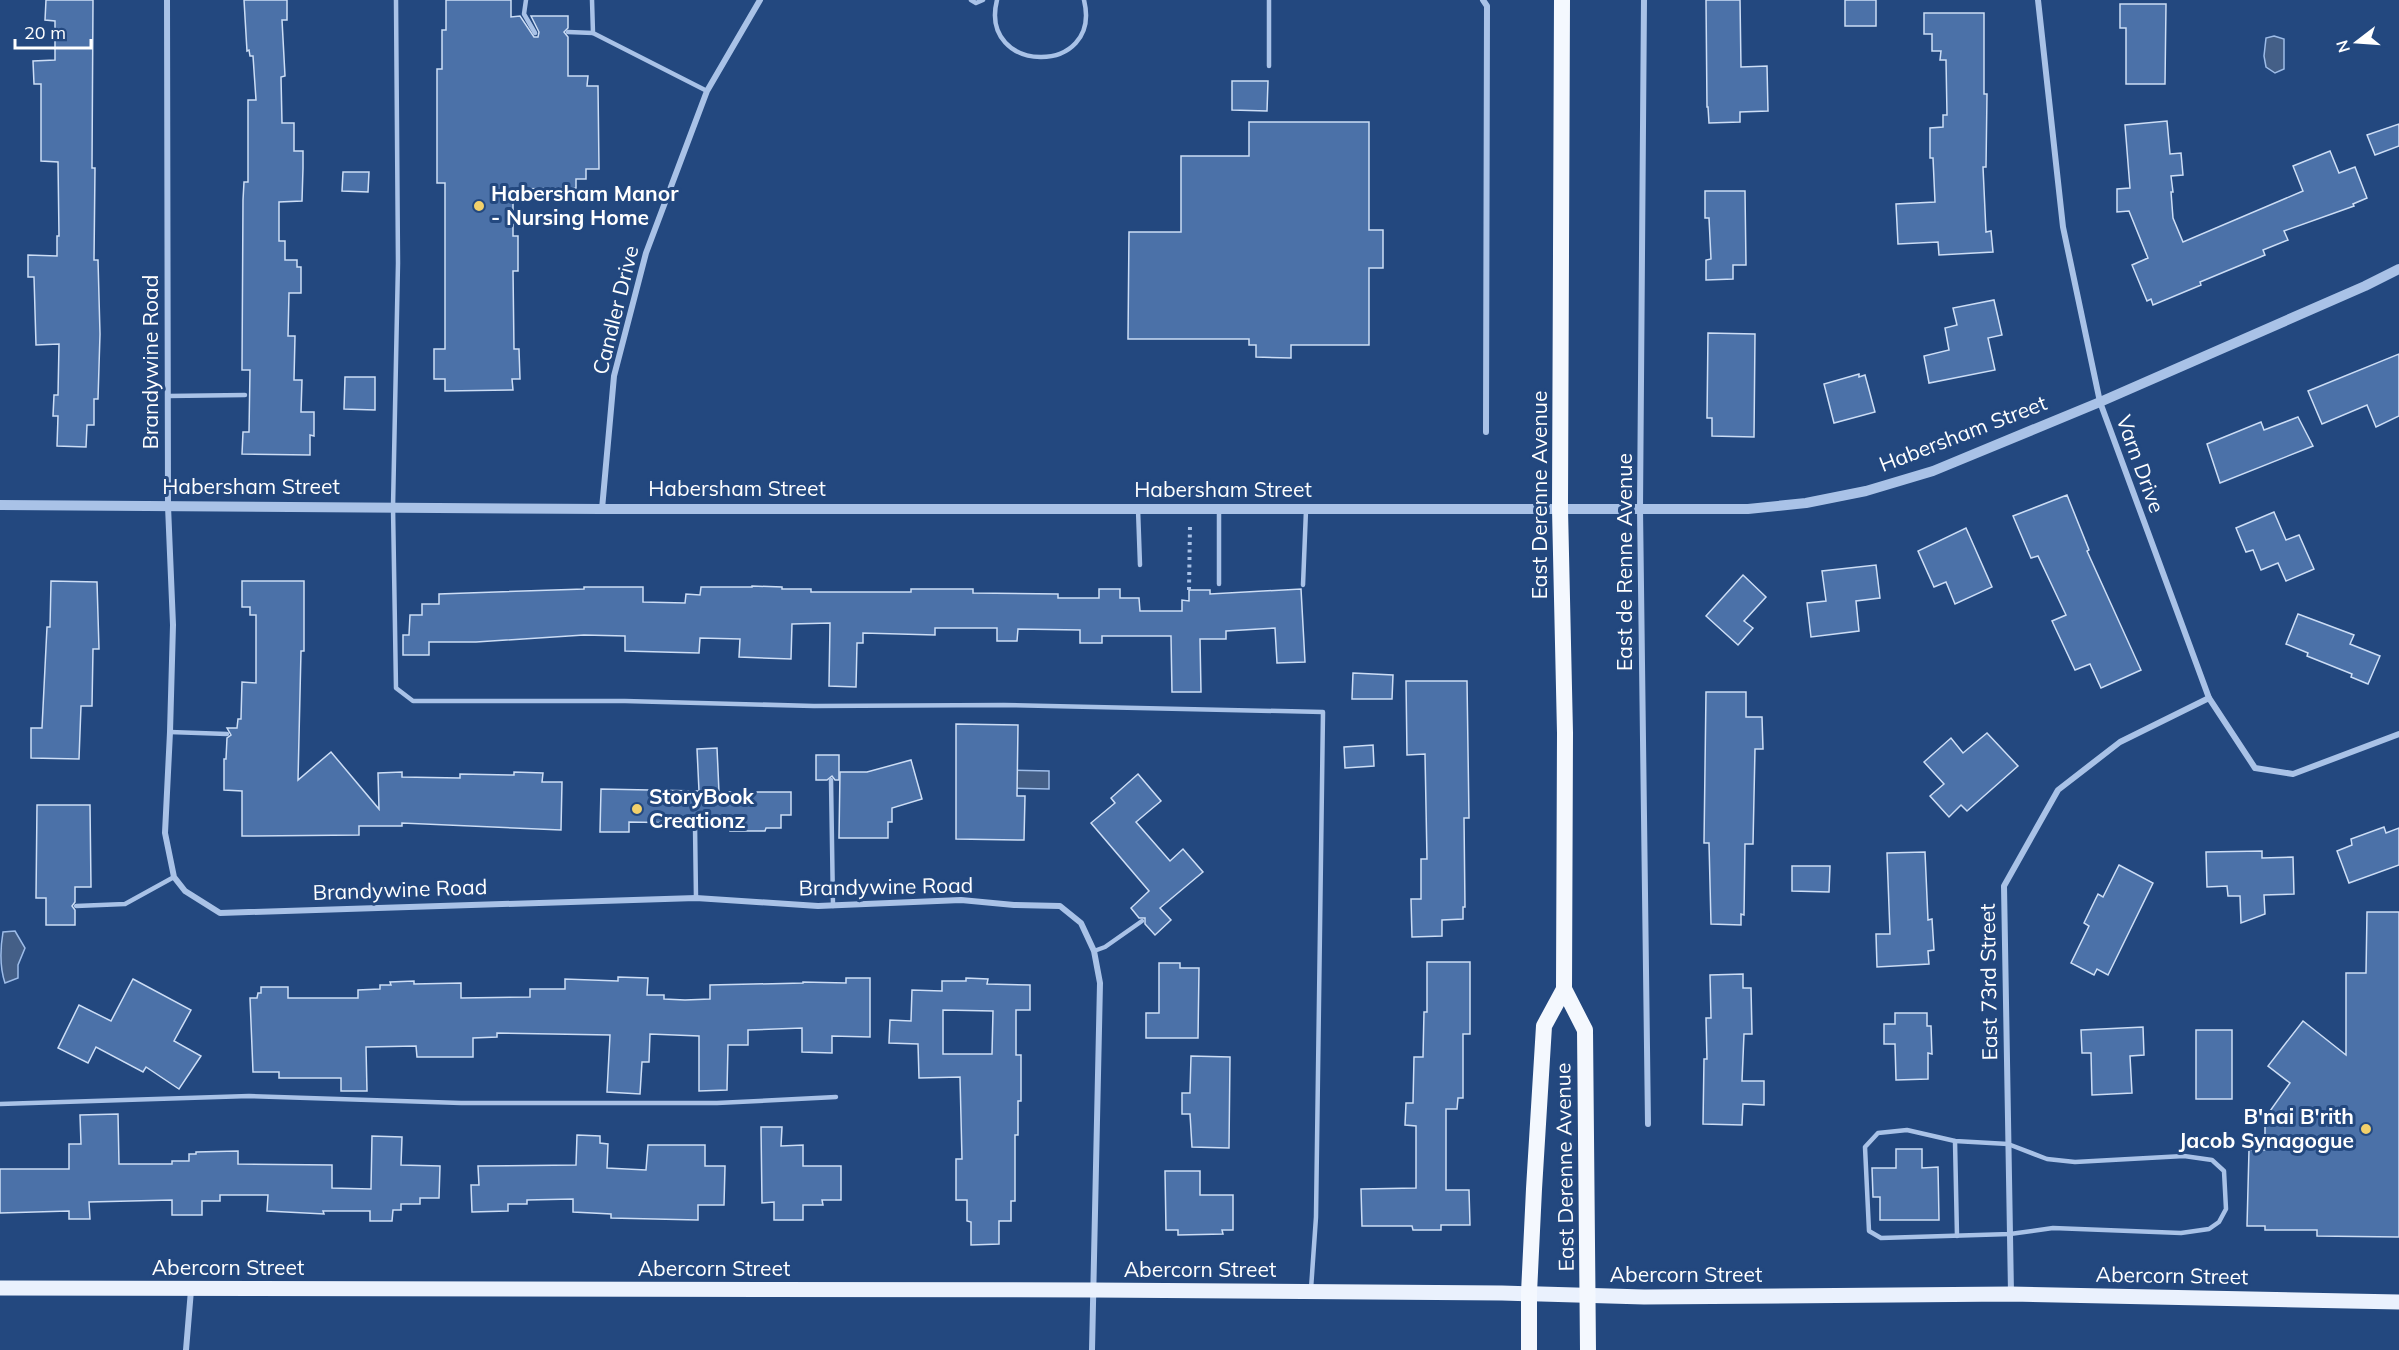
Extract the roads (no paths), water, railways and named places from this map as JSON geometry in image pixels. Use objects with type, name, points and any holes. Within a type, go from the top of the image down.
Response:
[{"type":"highway","name":"East Derenne Avenue","points":[[1562,0],[1560,509],[1565,733],[1564,989],[1585,1030],[1588,1350]]},
{"type":"highway","name":"East Derenne Avenue","points":[[1529,1350],[1529,1293],[1544,1026],[1564,989]]},
{"type":"main road","name":"Abercorn Street","points":[[0,1288],[1093,1290],[1832,1296],[2011,1294],[2399,1302]]},
{"type":"street","name":"Brandywine Road","points":[[167,0],[168,506],[173,625],[165,832],[174,877],[185,891],[220,913],[696,898],[833,906],[961,900],[1060,906],[1081,923],[1094,951],[1100,983],[1092,1350]]},
{"type":"street","name":"Candler Drive","points":[[602,509],[614,376],[646,253],[707,91],[760,0]]},
{"type":"street","points":[[1483,0],[1487,6],[1486,432]]},
{"type":"street","name":"East de Renne Avenue","points":[[1644,0],[1640,509],[1648,1124]]},
{"type":"street","name":"Varn Drive","points":[[2038,0],[2063,228],[2100,402],[2209,698],[2255,768],[2293,774],[2399,734]]},
{"type":"street","name":"Habersham Street","points":[[0,505],[602,509],[1748,509],[1806,503],[1866,491],[1933,471],[2100,402],[2366,286],[2399,269]]},
{"type":"street","name":"East 73rd Street","points":[[2011,1294],[2004,886],[2058,790],[2120,742],[2209,698]]},
{"type":"street","points":[[186,1350],[191,1290]]},
{"type":"lane","points":[[396,0],[398,263],[393,507],[396,688],[413,702],[625,701],[814,706],[1005,705],[1323,712],[1316,1217],[1310,1292]]},
{"type":"lane","points":[[526,0],[524,14],[535,33]]},
{"type":"lane","points":[[592,0],[593,33]]},
{"type":"lane","points":[[971,0],[976,3],[983,0]]},
{"type":"lane","points":[[997,0],[996,23],[1002,37],[1012,48],[1025,56],[1040,58],[1055,57],[1068,50],[1078,39],[1085,25],[1084,0]]},
{"type":"lane","points":[[1269,0],[1269,66]]},
{"type":"lane","points":[[568,32],[593,33],[707,91]]},
{"type":"lane","points":[[168,396],[245,395]]},
{"type":"lane","points":[[1138,509],[1140,565]]},
{"type":"lane","points":[[1219,509],[1219,584]]},
{"type":"lane","points":[[1303,585],[1306,510]]},
{"type":"lane","points":[[170,732],[227,734]]},
{"type":"lane","points":[[831,780],[833,906]]},
{"type":"lane","points":[[695,825],[696,898]]},
{"type":"lane","points":[[76,906],[124,904],[174,877]]},
{"type":"lane","points":[[1094,951],[1105,947],[1142,921]]},
{"type":"lane","points":[[0,1104],[249,1096],[461,1103],[717,1103],[836,1097]]},
{"type":"lane","points":[[1907,1130],[1955,1141],[2008,1144],[2047,1159],[2075,1162],[2184,1156],[2212,1160],[2224,1171],[2226,1209],[2219,1222],[2209,1229],[2181,1233],[2053,1228],[2010,1234],[1881,1238],[1869,1231],[1865,1148],[1878,1133],[1907,1130]]},
{"type":"lane","points":[[1955,1141],[1957,1236]]},
{"type":"water","points":[[2274,36],[2284,39],[2284,69],[2275,73],[2266,67],[2264,56],[2266,38]]},
{"type":"water","points":[[1006,770],[1049,771],[1049,789],[1006,788]]},
{"type":"water","points":[[15,931],[25,948],[18,965],[18,978],[5,983],[1,959],[3,932]]},
{"type":"place","name":"Habersham Manor - Nursing Home","points":[[479,206]]},
{"type":"place","name":"StoryBook Creationz","points":[[637,809]]},
{"type":"place","name":"B'nai B'rith Jacob Synagogue","points":[[2366,1129]]}]
